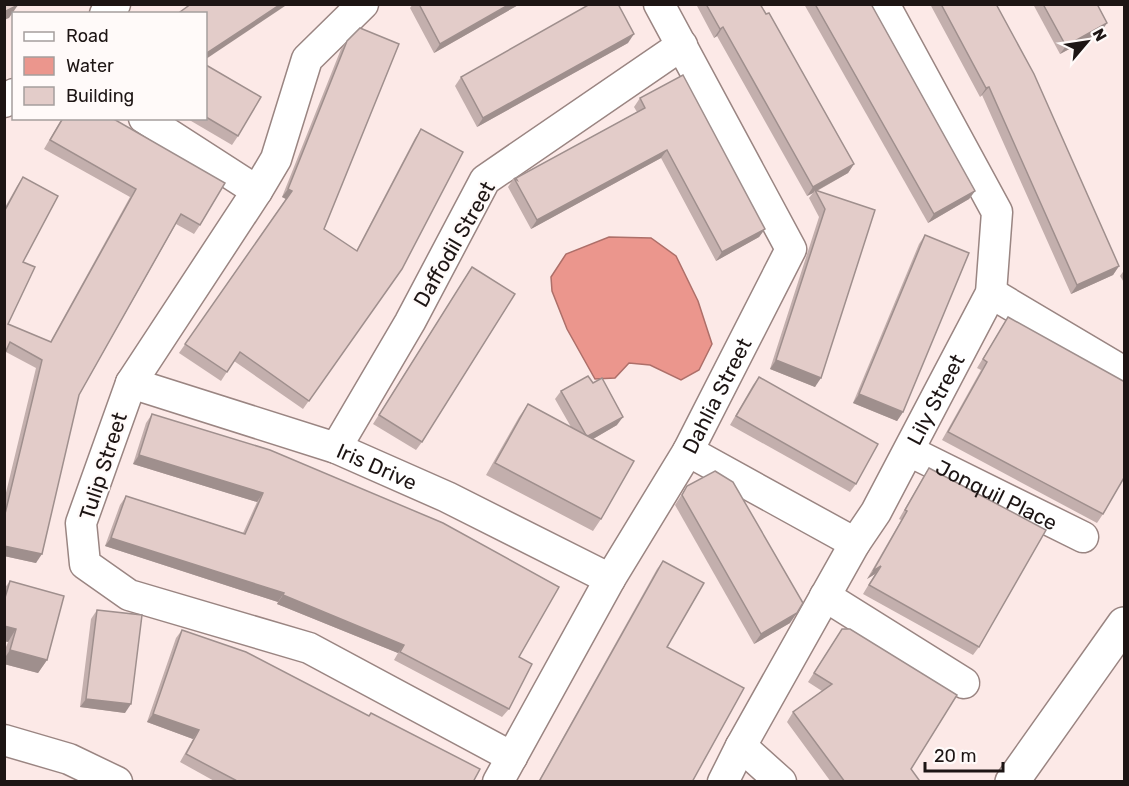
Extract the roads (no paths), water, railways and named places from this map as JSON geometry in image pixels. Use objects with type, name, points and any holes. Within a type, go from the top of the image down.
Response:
[{"type":"main road","points":[[1012,782],[1125,624]]},
{"type":"street","name":"Tulip Street","points":[[363,4],[307,59],[276,159],[131,383],[81,523],[86,564],[129,595],[309,648],[505,769]]},
{"type":"street","name":"Dahlia Street","points":[[505,769],[610,579],[688,451],[791,249],[659,4]]},
{"type":"street","name":"Lily Street","points":[[723,782],[855,543],[876,512],[991,293],[997,212],[884,4]]},
{"type":"street","name":"Daffodil Street","points":[[336,448],[410,322],[485,180],[682,45]]},
{"type":"street","points":[[147,120],[257,191]]},
{"type":"street","points":[[991,293],[1125,372]]},
{"type":"street","name":"Iris Drive","points":[[131,383],[336,448],[447,497],[610,579]]},
{"type":"street","points":[[688,451],[855,543]]},
{"type":"street","name":"Jonquil Place","points":[[909,451],[1083,537]]},
{"type":"street","points":[[825,596],[964,683]]},
{"type":"street","points":[[4,740],[69,759],[117,782]]},
{"type":"street","points":[[741,746],[780,782]]},
{"type":"water","points":[[609,237],[651,238],[676,256],[698,301],[712,344],[699,370],[681,380],[650,365],[629,363],[615,378],[595,379],[567,329],[552,291],[551,277],[566,254]]}]
